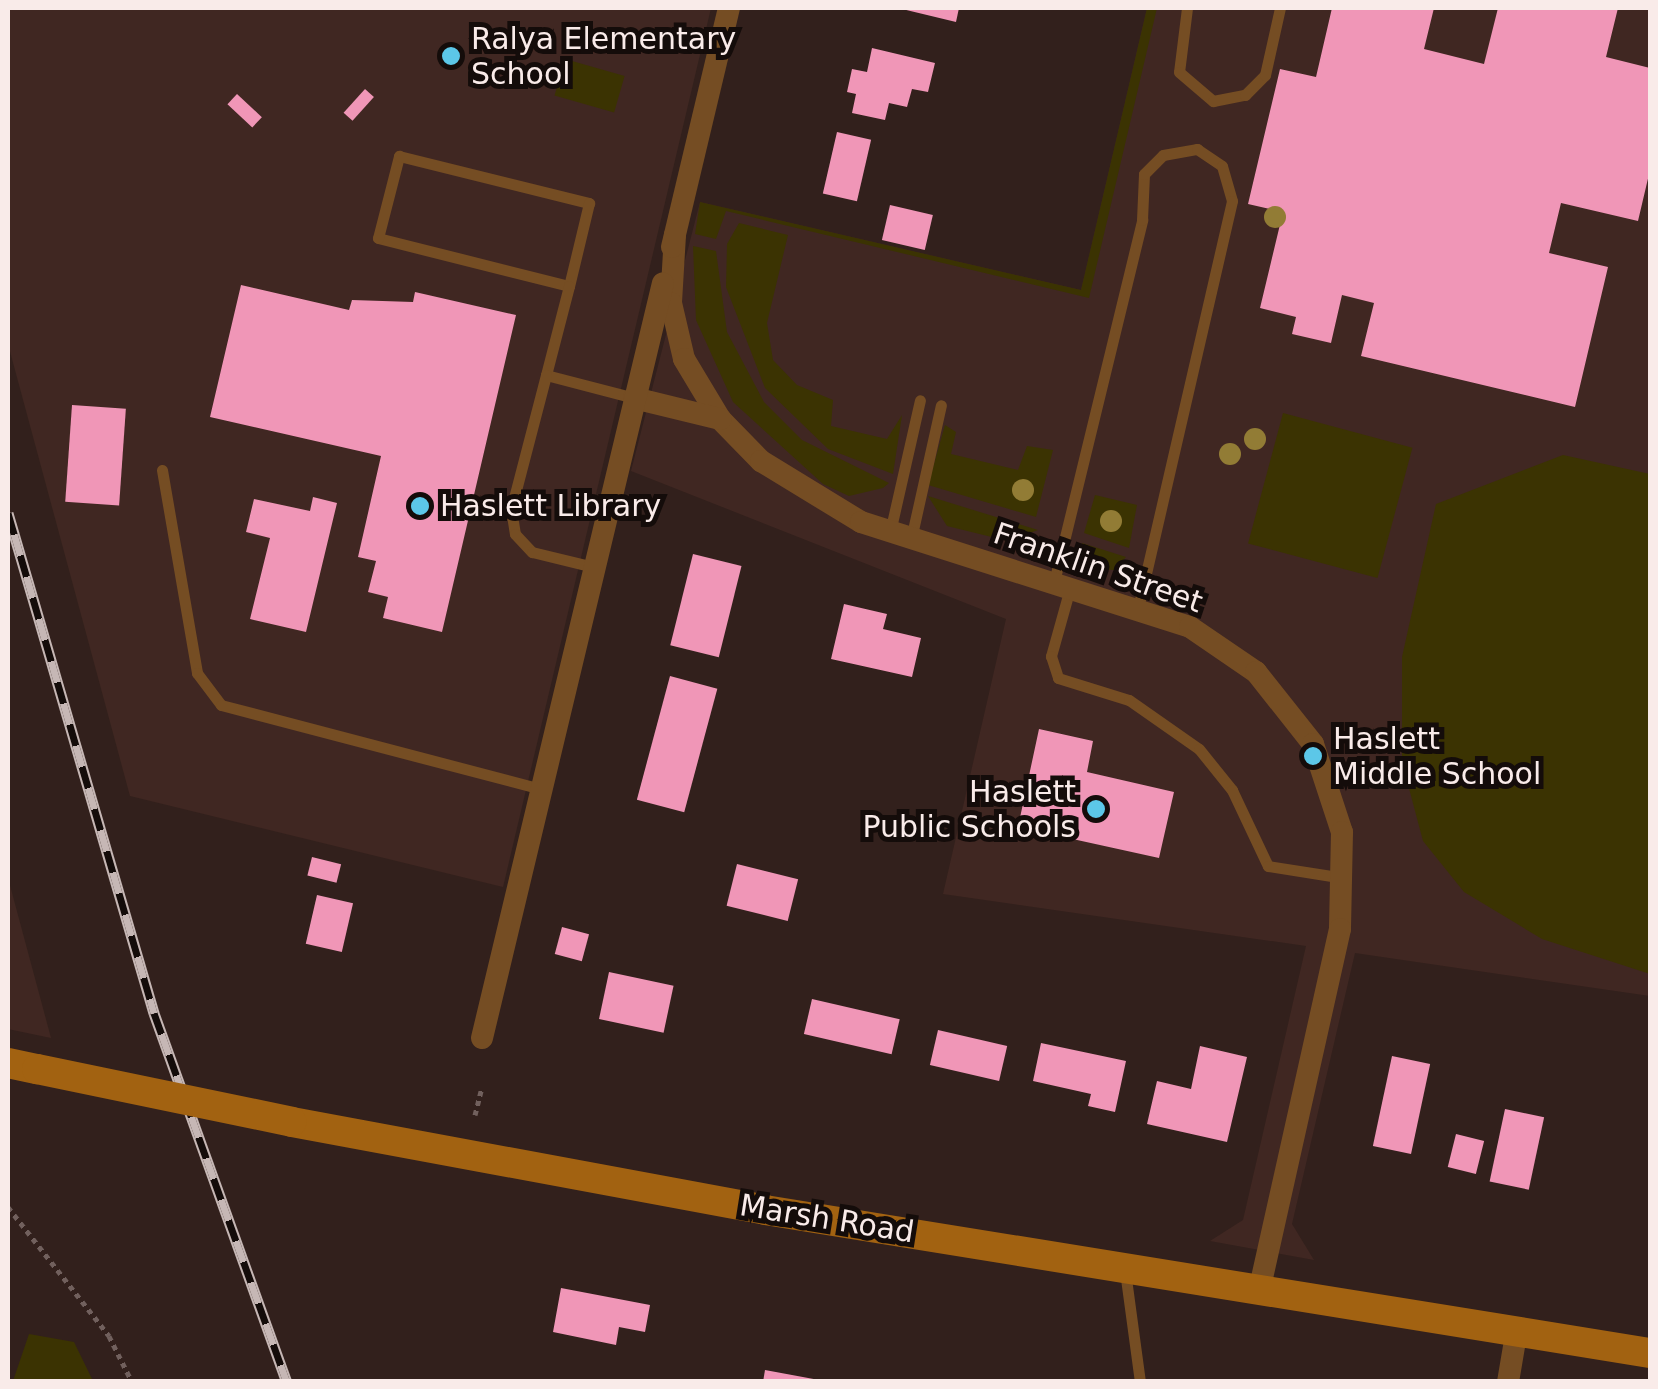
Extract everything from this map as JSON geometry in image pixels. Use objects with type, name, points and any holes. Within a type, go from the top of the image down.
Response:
[{"type":"main road","name":"Marsh Road","points":[[22,1066],[292,1122],[1124,1267],[1650,1353]]},
{"type":"street","name":"Franklin Street","points":[[482,1038],[729,8]]},
{"type":"street","name":"Franklin Street","points":[[675,235],[675,332],[720,419],[806,494],[900,535],[1138,608],[1236,655],[1295,716],[1336,804],[1344,878],[1260,1288]]},
{"type":"street","name":"Franklin Street","points":[[634,398],[720,419]]},
{"type":"street","points":[[1508,1382],[1517,1329]]},
{"type":"lane","points":[[1187,8],[1179,72],[1213,102],[1245,95],[1264,75],[1280,8]]},
{"type":"lane","points":[[1138,608],[1232,201],[1222,166],[1196,149],[1163,155],[1144,174],[1142,220],[1062,585],[1051,656],[1058,678],[1129,700],[1190,740],[1232,790],[1268,866],[1344,878]]},
{"type":"lane","points":[[568,286],[378,238],[399,156],[589,204],[511,509],[515,534],[532,552],[594,567]]},
{"type":"lane","points":[[546,375],[634,398]]},
{"type":"lane","points":[[900,535],[920,400]]},
{"type":"lane","points":[[900,535],[941,404]]},
{"type":"lane","points":[[162,470],[194,659],[221,706],[541,790]]},
{"type":"lane","points":[[1124,1267],[1140,1382]]},
{"type":"path","points":[[475,1116],[482,1087]]},
{"type":"path","points":[[8,1208],[110,1336],[132,1382]]},
{"type":"shaded area","points":[[8,8],[711,8],[503,887],[130,796],[8,344]]},
{"type":"shaded area","name":"Haslett Middle School","points":[[1147,8],[1650,8],[1650,996],[1355,953],[1292,1224],[1314,1260],[1210,1241],[1243,1220],[1306,946],[943,894],[1006,619],[631,471],[700,202],[1081,290]]},
{"type":"shaded area","points":[[1147,8],[1157,8],[1089,298],[726,211],[716,239],[695,234],[700,202],[1081,290]]},
{"type":"shaded area","points":[[565,59],[625,76],[614,113],[555,96]]},
{"type":"shaded area","points":[[739,223],[788,235],[767,323],[773,360],[797,385],[833,400],[831,426],[887,439],[902,415],[893,474],[828,449],[765,388],[726,287],[727,244]]},
{"type":"shaded area","points":[[693,246],[716,251],[727,332],[764,402],[802,440],[889,483],[883,488],[849,496],[823,484],[733,402],[696,320]]},
{"type":"shaded area","points":[[1283,413],[1412,448],[1377,578],[1248,543]]},
{"type":"shaded area","points":[[945,425],[956,432],[951,454],[1018,470],[1027,446],[1053,450],[1036,517],[928,485]]},
{"type":"shaded area","points":[[1563,455],[1650,474],[1650,974],[1542,939],[1464,892],[1423,841],[1402,762],[1402,657],[1436,504]]},
{"type":"shaded area","points":[[1095,495],[1137,505],[1129,548],[1084,533]]},
{"type":"shaded area","points":[[928,496],[1038,530],[1008,541],[947,526]]},
{"type":"shaded area","points":[[1082,543],[1126,557],[1114,570],[1095,569]]},
{"type":"shaded area","points":[[8,878],[51,1038],[8,1029]]},
{"type":"shaded area","points":[[29,1334],[74,1342],[93,1381],[13,1381]]},
{"type":"building","points":[[898,8],[959,8],[956,22]]},
{"type":"building","points":[[1332,8],[1434,8],[1424,49],[1484,64],[1498,8],[1618,8],[1606,57],[1650,68],[1650,170],[1638,221],[1561,203],[1549,253],[1608,267],[1575,407],[1361,356],[1374,303],[1342,295],[1331,343],[1292,334],[1296,317],[1260,308],[1283,212],[1248,204],[1280,69],[1316,77]]},
{"type":"building","points":[[872,48],[935,63],[928,92],[912,89],[907,107],[889,103],[885,120],[852,113],[856,94],[847,92],[852,69],[867,72]]},
{"type":"building","points":[[365,89],[374,97],[353,121],[344,113]]},
{"type":"building","points":[[237,94],[262,117],[252,127],[227,104]]},
{"type":"building","points":[[837,132],[871,140],[857,201],[823,193]]},
{"type":"building","points":[[890,205],[933,215],[925,250],[882,240]]},
{"type":"building","name":"Haslett Library","points":[[241,285],[349,310],[352,300],[413,302],[415,292],[516,315],[442,632],[383,618],[388,597],[368,592],[376,561],[358,557],[381,456],[210,417]]},
{"type":"building","points":[[72,405],[126,409],[119,506],[65,502]]},
{"type":"building","points":[[313,497],[337,503],[306,632],[250,619],[270,538],[246,532],[254,499],[310,511]]},
{"type":"building","points":[[693,554],[742,566],[719,657],[670,645]]},
{"type":"building","points":[[844,604],[887,614],[883,629],[921,638],[912,677],[831,659]]},
{"type":"building","points":[[670,676],[717,689],[684,812],[637,800]]},
{"type":"building","name":"Haslett Public Schools","points":[[1039,729],[1093,741],[1087,772],[1174,792],[1159,858],[1018,827]]},
{"type":"building","points":[[312,857],[341,864],[337,883],[307,875]]},
{"type":"building","points":[[737,864],[798,879],[788,921],[727,906]]},
{"type":"building","points":[[317,895],[353,903],[342,952],[306,944]]},
{"type":"building","points":[[562,927],[589,934],[582,961],[555,954]]},
{"type":"building","points":[[609,972],[674,986],[664,1033],[599,1019]]},
{"type":"building","points":[[812,999],[900,1019],[892,1054],[804,1034]]},
{"type":"building","points":[[938,1030],[1007,1046],[999,1081],[930,1065]]},
{"type":"building","points":[[1041,1043],[1126,1061],[1115,1112],[1088,1106],[1091,1094],[1033,1081]]},
{"type":"building","points":[[1200,1046],[1247,1057],[1227,1142],[1147,1124],[1157,1081],[1191,1089]]},
{"type":"building","points":[[1392,1056],[1430,1064],[1411,1154],[1373,1146]]},
{"type":"building","points":[[1505,1109],[1544,1117],[1529,1190],[1490,1181]]},
{"type":"building","points":[[1456,1134],[1484,1141],[1476,1174],[1448,1167]]},
{"type":"building","points":[[561,1288],[650,1305],[645,1332],[619,1327],[616,1345],[553,1332]]},
{"type":"building","points":[[765,1370],[819,1380],[763,1382]]},
{"type":"railway","points":[[8,513],[154,1013],[287,1382]]},
{"type":"place","name":"Ralya Elementary School","points":[[451,56]]},
{"type":"place","name":"Haslett Library","points":[[420,506]]},
{"type":"place","name":"Haslett Middle School","points":[[1313,756]]},
{"type":"place","name":"Haslett Public Schools","points":[[1096,809]]}]
